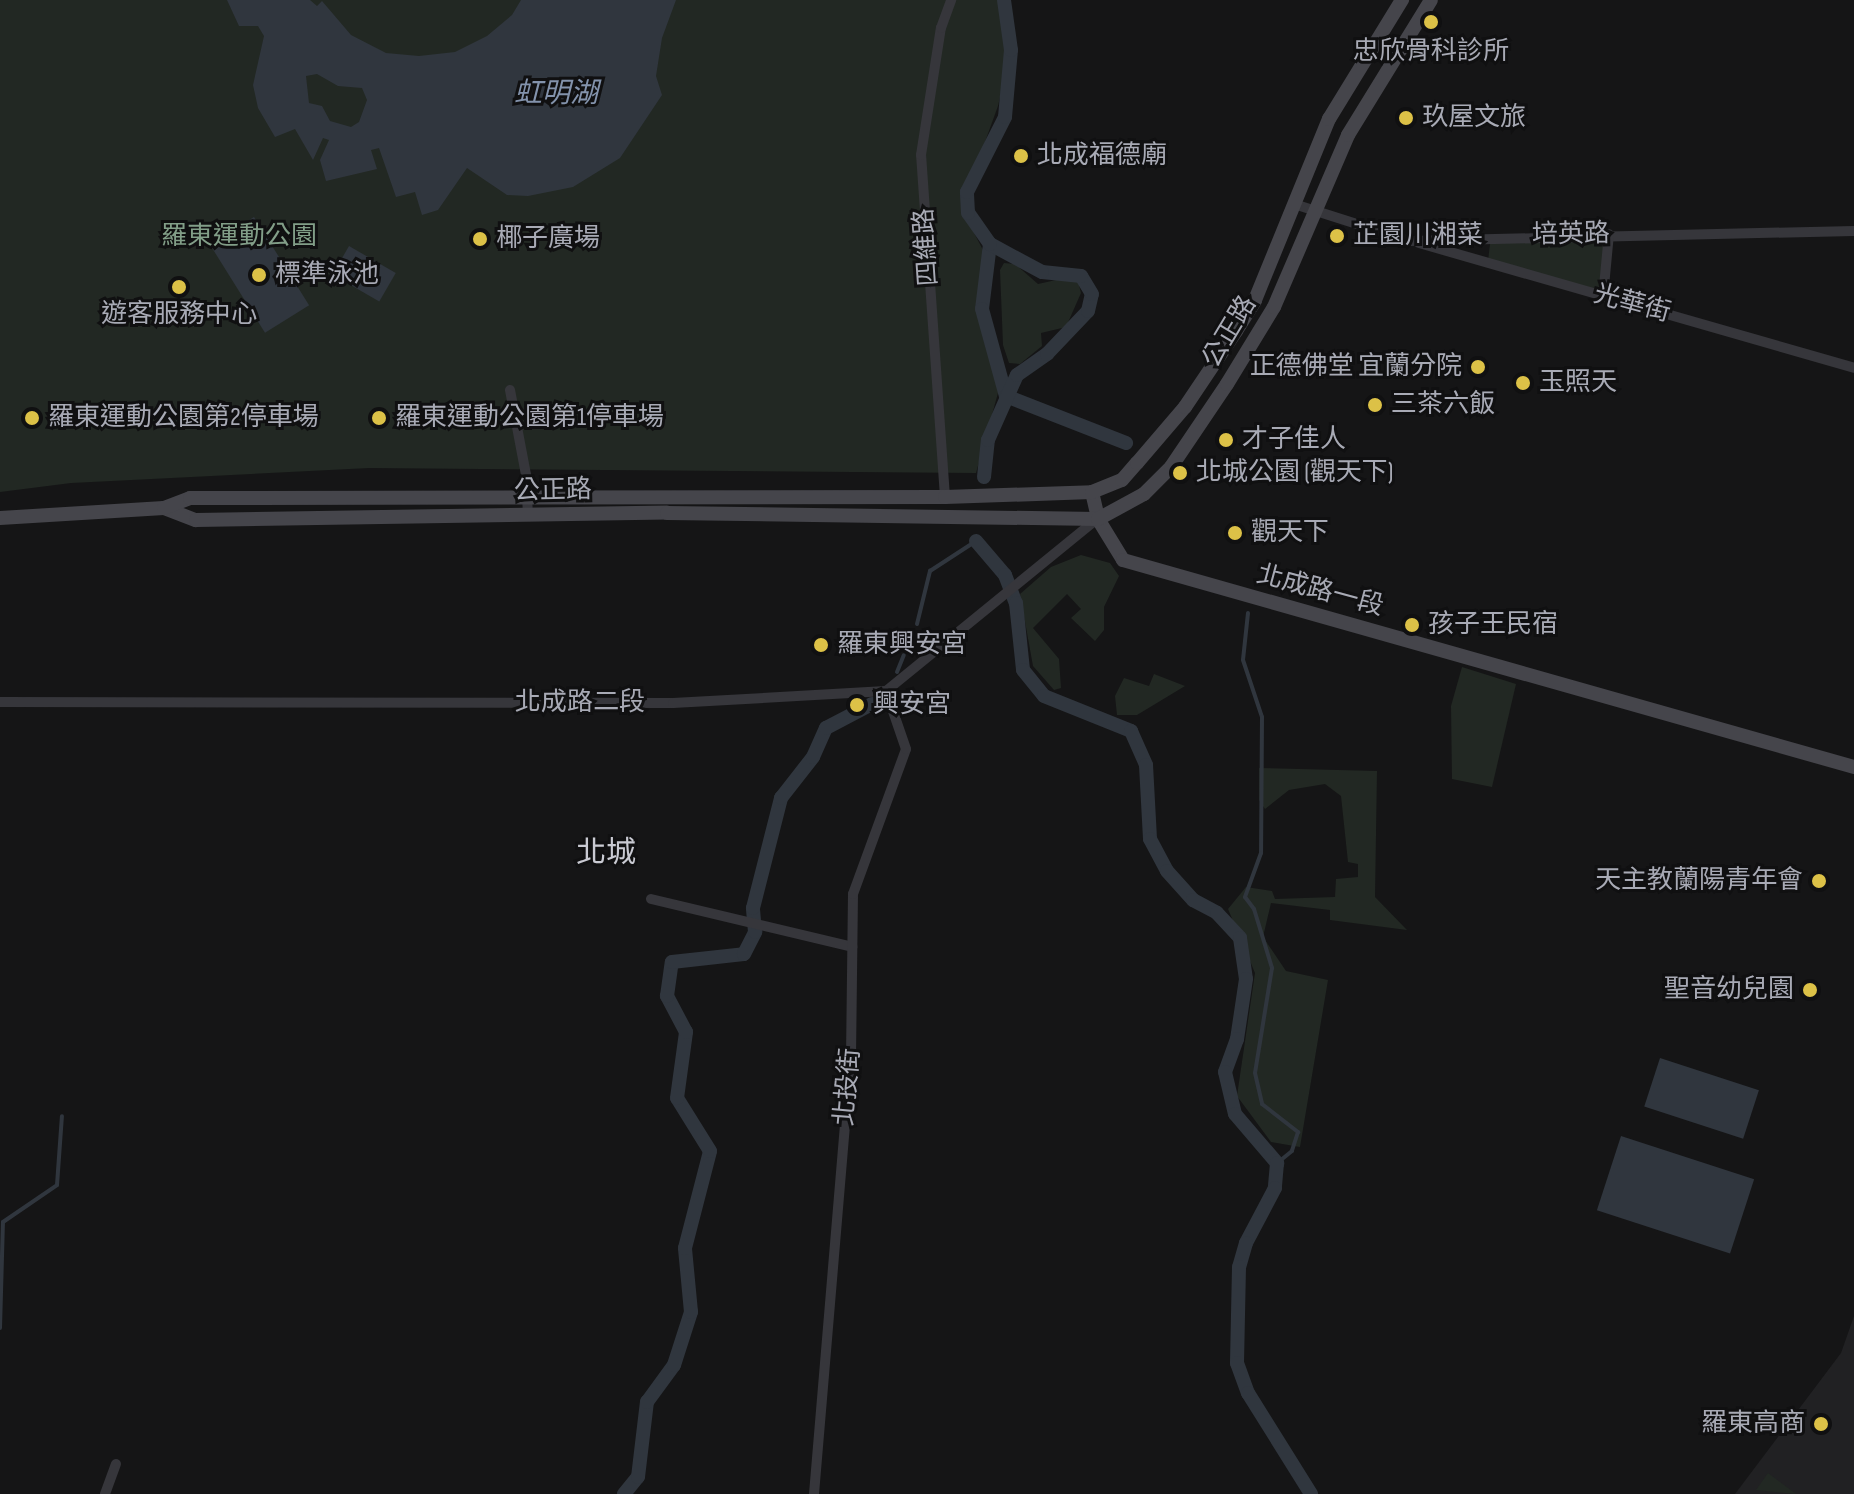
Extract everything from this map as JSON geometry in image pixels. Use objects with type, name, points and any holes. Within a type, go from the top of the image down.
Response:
[{"type":"street","name":"四維路","points":[[945,497],[921,155],[941,28],[951,0]]},
{"type":"street","name":"公正路","points":[[0,518],[164,508],[190,498],[945,497],[1092,492],[1122,480],[1185,407],[1255,300],[1329,119],[1402,0]]},
{"type":"street","name":"公正路","points":[[164,508],[196,520],[528,516],[1098,519],[1144,494],[1179,455],[1274,307],[1348,135],[1431,0]]},
{"type":"street","name":"培英路","points":[[1294,204],[1410,241],[1609,234],[1854,231]]},
{"type":"street","points":[[1603,297],[1609,234]]},
{"type":"street","name":"光華街","points":[[1410,241],[1854,368]]},
{"type":"street","points":[[510,390],[528,516]]},
{"type":"street","name":"北成路一段","points":[[1092,492],[1098,519],[1123,560],[1854,767]]},
{"type":"street","points":[[945,497],[945,517]]},
{"type":"street","points":[[886,691],[1098,519]]},
{"type":"street","name":"北成路二段","points":[[0,702],[673,703],[886,691]]},
{"type":"street","name":"北投街","points":[[814,1494],[851,1057],[853,894],[906,749],[886,691]]},
{"type":"street","points":[[651,899],[852,947]]},
{"type":"street","points":[[105,1494],[116,1464]]},
{"type":"shaded area","name":"羅東高商","points":[[1854,1316],[1854,1494],[1735,1494],[1841,1353]]},
{"type":"green space","name":"羅東運動公園","points":[[0,0],[1005,0],[1008,61],[998,106],[961,208],[983,250],[985,333],[1001,382],[976,473],[369,468],[71,483],[0,492]]},
{"type":"green space","points":[[1609,234],[1603,297],[1488,261],[1491,236]]},
{"type":"green space","points":[[1004,263],[1015,264],[1038,284],[1065,278],[1078,281],[1081,293],[1066,327],[1041,333],[1042,346],[1020,364],[1009,363],[1003,345],[1000,270]]},
{"type":"green space","points":[[1081,555],[1110,563],[1119,576],[1104,607],[1104,630],[1095,641],[1071,618],[1081,609],[1067,594],[1033,628],[1059,659],[1061,688],[1054,690],[1033,666],[1020,594],[1051,567]]},
{"type":"green space","points":[[1462,667],[1516,684],[1492,787],[1452,779],[1451,706]]},
{"type":"green space","points":[[1154,674],[1185,686],[1137,715],[1117,715],[1115,696],[1124,678],[1149,686]]},
{"type":"green space","points":[[1259,768],[1377,771],[1375,897],[1407,930],[1330,920],[1330,910],[1271,903],[1263,937],[1286,971],[1328,980],[1300,1147],[1271,1142],[1237,1096],[1255,973],[1228,909],[1246,887],[1272,891],[1275,899],[1335,897],[1336,879],[1358,877],[1358,864],[1348,862],[1341,796],[1325,784],[1289,790],[1265,809],[1259,800]]},
{"type":"green space","points":[[1768,1473],[1796,1494],[1756,1490]]},
{"type":"water","name":"虹明湖","points":[[227,0],[310,0],[317,6],[322,1],[351,35],[386,53],[419,56],[455,52],[487,36],[512,15],[521,0],[676,0],[662,38],[656,76],[662,95],[620,158],[573,187],[528,196],[507,195],[467,168],[438,210],[422,215],[415,192],[396,197],[379,148],[371,150],[377,169],[326,181],[320,160],[329,140],[323,138],[313,160],[295,129],[275,137],[258,108],[253,85],[264,36],[258,26],[239,26]],"holes":[[[317,74],[338,86],[362,88],[367,100],[359,122],[351,127],[330,121],[322,106],[309,103],[306,76]]]},
{"type":"water","name":"標準泳池","points":[[254,217],[309,305],[265,333],[210,245]]},
{"type":"water","points":[[349,246],[396,273],[379,302],[332,275]]},
{"type":"water","points":[[1660,1058],[1759,1090],[1743,1139],[1644,1107]]},
{"type":"water","points":[[1621,1136],[1754,1179],[1730,1253],[1597,1210]]},
{"type":"waterway","points":[[984,477],[988,440],[1017,375],[1047,354],[1088,311],[1092,294],[1081,276],[1042,272],[990,244],[968,213],[967,192],[1005,117],[1011,50],[1004,0]]},
{"type":"waterway","points":[[990,244],[982,309],[1006,396],[1126,443]]},
{"type":"waterway","points":[[917,624],[930,571],[976,541]]},
{"type":"waterway","points":[[976,541],[1005,575],[1016,603],[1023,670],[1044,696],[1131,731],[1146,765],[1150,839],[1167,871],[1193,900],[1217,913],[1240,938],[1246,979],[1237,1039],[1225,1072],[1235,1114],[1277,1163],[1275,1188],[1246,1243],[1239,1267],[1237,1363],[1248,1393],[1311,1494]]},
{"type":"waterway","points":[[1248,613],[1243,660],[1262,717],[1261,853],[1245,897],[1254,909],[1272,968],[1255,1073],[1262,1104],[1298,1132],[1292,1151],[1277,1163]]},
{"type":"waterway","points":[[897,672],[904,655]]},
{"type":"waterway","points":[[624,1494],[638,1477],[647,1402],[674,1365],[691,1312],[685,1248],[710,1151],[677,1098],[686,1032],[667,996],[672,962],[744,954],[755,932],[753,908],[781,798],[813,757],[826,728],[872,704]]},
{"type":"waterway","points":[[0,1328],[3,1222],[57,1185],[62,1116]]},
{"type":"place","name":"忠欣骨科診所","points":[[1431,22]]},
{"type":"place","name":"玖屋文旅","points":[[1406,118]]},
{"type":"place","name":"北成福德廟","points":[[1021,156]]},
{"type":"place","name":"芷園川湘菜","points":[[1337,236]]},
{"type":"place","name":"椰子廣場","points":[[480,239]]},
{"type":"place","name":"標準泳池","points":[[259,275]]},
{"type":"place","name":"遊客服務中心","points":[[179,287]]},
{"type":"place","name":"正德佛堂 宜蘭分院","points":[[1478,367]]},
{"type":"place","name":"玉照天","points":[[1523,383]]},
{"type":"place","name":"三茶六飯","points":[[1375,405]]},
{"type":"place","name":"羅東運動公園第2停車場","points":[[32,418]]},
{"type":"place","name":"羅東運動公園第1停車場","points":[[379,418]]},
{"type":"place","name":"才子佳人","points":[[1226,440]]},
{"type":"place","name":"北城公園 (觀天下)","points":[[1180,473]]},
{"type":"place","name":"觀天下","points":[[1235,533]]},
{"type":"place","name":"孩子王民宿","points":[[1412,625]]},
{"type":"place","name":"羅東興安宮","points":[[821,645]]},
{"type":"place","name":"興安宮","points":[[857,705]]},
{"type":"place","name":"天主教蘭陽青年會","points":[[1819,881]]},
{"type":"place","name":"聖音幼兒園","points":[[1810,990]]},
{"type":"place","name":"羅東高商","points":[[1821,1424]]},
{"type":"district","name":"北城","points":[[606,853]]}]
